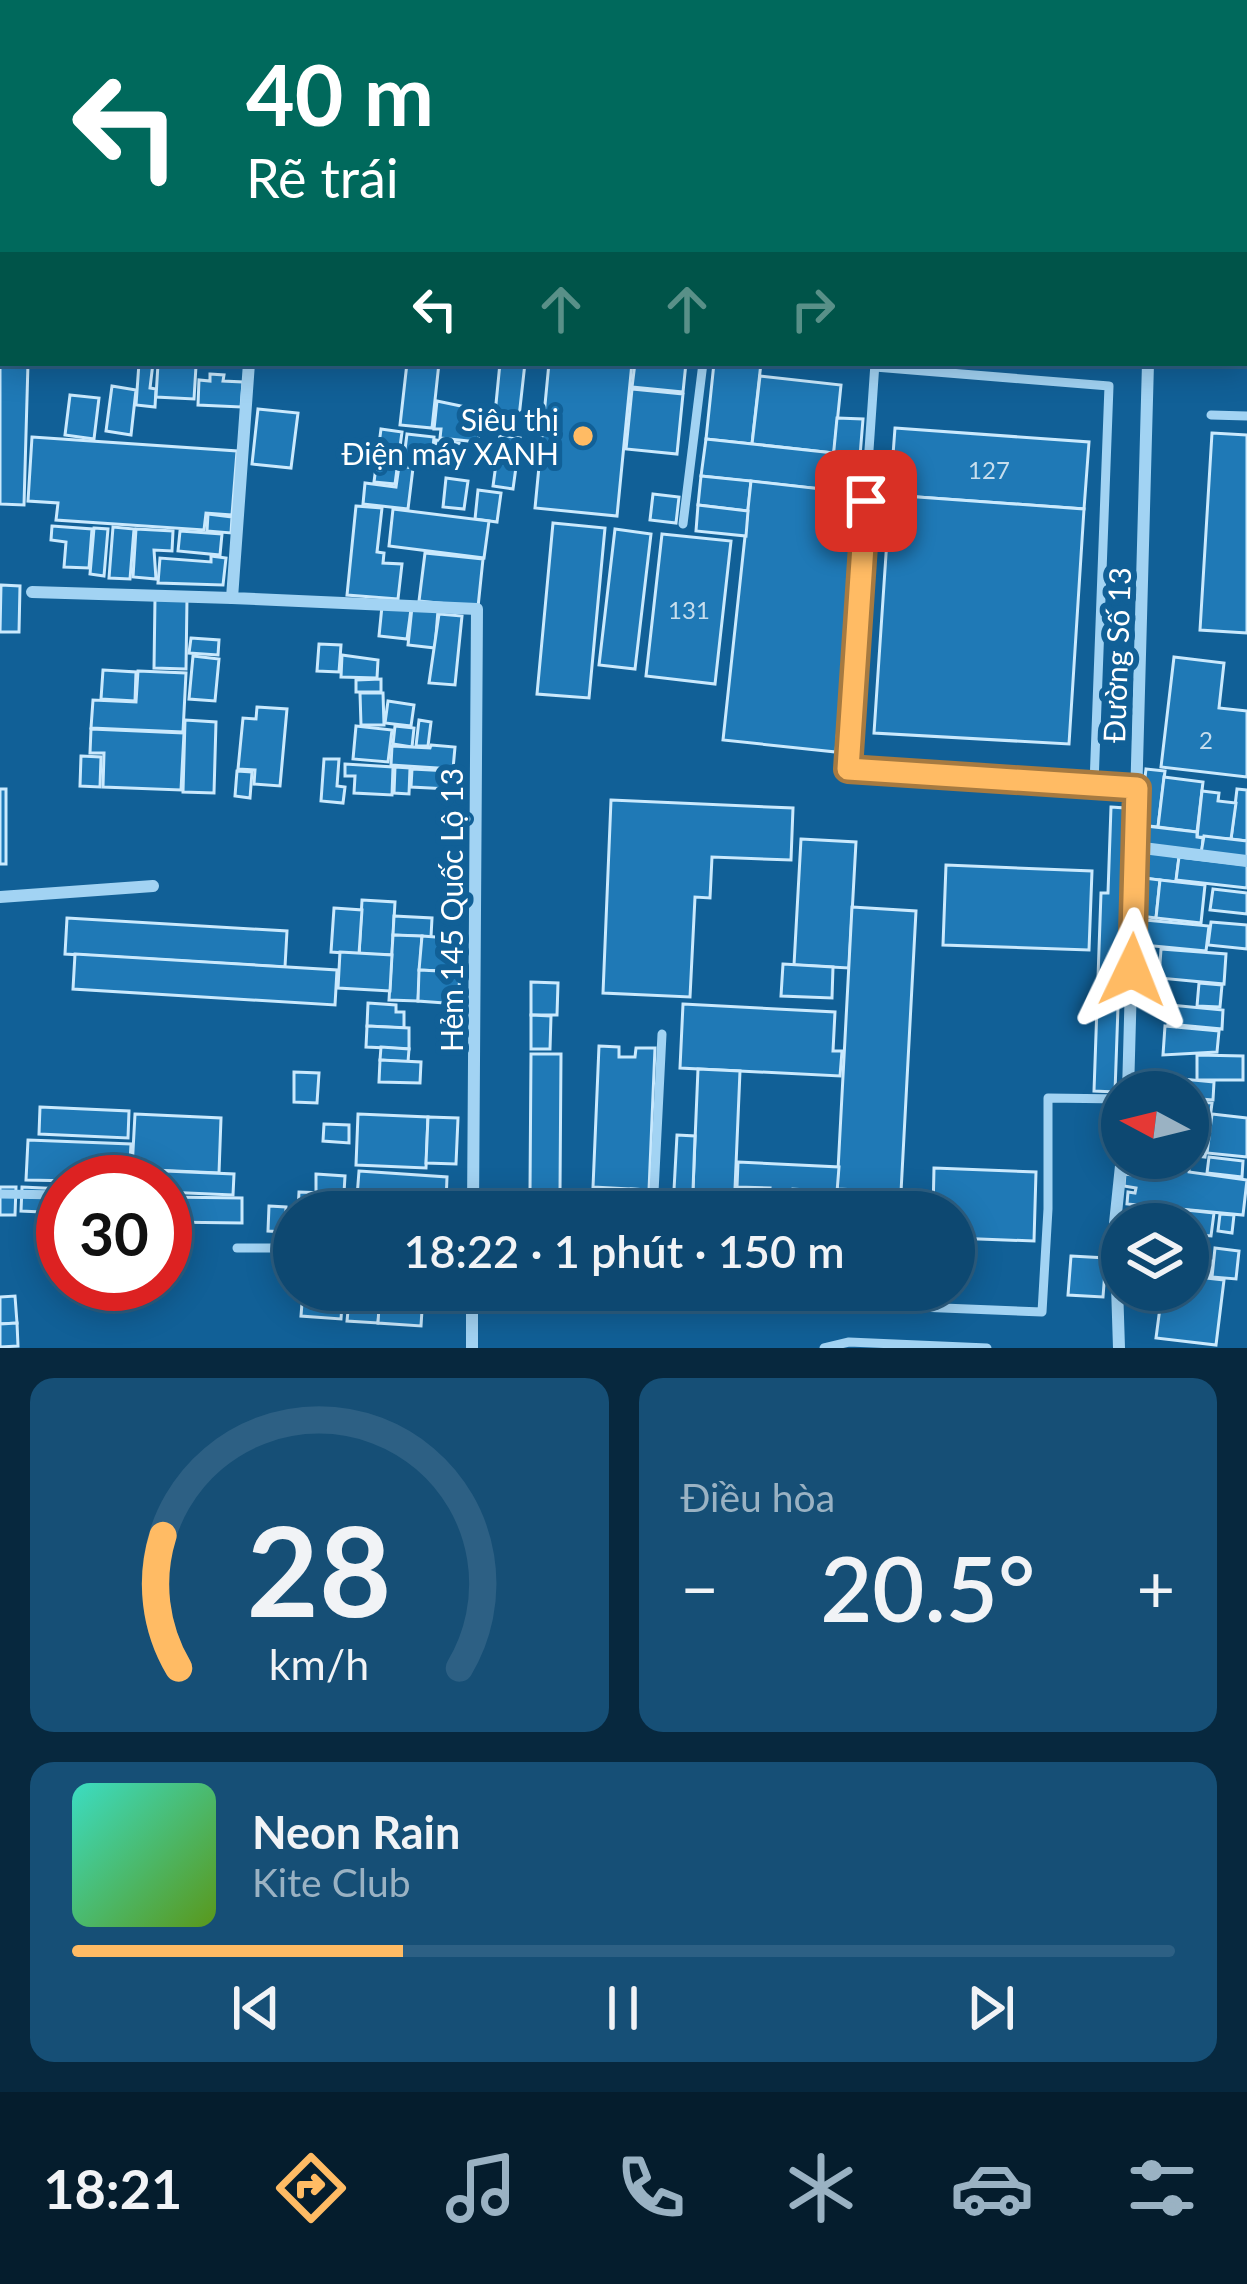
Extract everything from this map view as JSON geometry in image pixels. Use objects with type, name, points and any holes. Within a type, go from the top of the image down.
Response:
[{"type":"street","points":[[32,592],[232,598],[249,366]]},
{"type":"street","name":"Đường Số 13","points":[[1126,1071],[1148,366]]},
{"type":"street","name":"Hẻm 145 Quốc Lộ 13","points":[[232,598],[477,609],[473,1191]]},
{"type":"street","points":[[1135,848],[1247,861]]},
{"type":"street","points":[[0,897],[154,886]]},
{"type":"street","points":[[1120,1179],[1115,1223],[1120,1348]]},
{"type":"street","points":[[472,1311],[472,1348]]},
{"type":"lane","points":[[683,524],[703,366]]},
{"type":"lane","points":[[875,366],[848,769],[1137,788]]},
{"type":"lane","points":[[885,366],[1108,386],[1094,784]]},
{"type":"lane","points":[[982,376],[983,366]]},
{"type":"lane","points":[[1018,380],[1019,366]]},
{"type":"lane","points":[[1211,415],[1247,416]]},
{"type":"lane","points":[[654,1191],[662,1034]]},
{"type":"lane","points":[[975,1309],[1042,1312],[1048,1098],[1101,1096]]},
{"type":"lane","points":[[0,1194],[36,1195]]},
{"type":"lane","points":[[237,1249],[273,1248]]},
{"type":"lane","points":[[824,1348],[849,1342],[987,1348]]},
{"type":"building","points":[[0,366],[28,366],[24,505],[0,504]]},
{"type":"building","points":[[139,366],[153,366],[150,388],[156,389],[155,407],[136,405]]},
{"type":"building","points":[[158,366],[196,366],[194,399],[156,397]]},
{"type":"building","points":[[407,366],[439,366],[432,428],[400,425]]},
{"type":"building","points":[[500,366],[525,366],[518,426],[494,424]]},
{"type":"building","name":"Siêu thị Điện máy XANH","points":[[549,366],[632,366],[617,516],[535,508]]},
{"type":"building","points":[[635,366],[686,366],[683,392],[632,387]]},
{"type":"building","points":[[714,366],[761,366],[752,444],[706,439]]},
{"type":"building","points":[[210,374],[224,375],[223,381],[243,382],[241,407],[198,405],[199,380],[210,381]]},
{"type":"building","points":[[760,376],[841,385],[834,453],[752,444]]},
{"type":"building","points":[[112,386],[136,390],[131,435],[106,431]]},
{"type":"building","points":[[632,389],[683,394],[677,454],[626,449]]},
{"type":"building","points":[[70,395],[99,398],[94,439],[65,435]]},
{"type":"building","points":[[437,401],[475,409],[472,431],[479,432],[478,442],[440,438],[441,429],[434,429]]},
{"type":"building","points":[[258,409],[298,413],[291,468],[252,464]]},
{"type":"building","points":[[837,418],[863,419],[857,493],[830,490]]},
{"type":"building","points":[[895,428],[1089,442],[1084,509],[890,495]]},
{"type":"building","points":[[381,429],[402,432],[395,484],[374,482]]},
{"type":"building","points":[[1212,433],[1247,435],[1247,633],[1200,630]]},
{"type":"building","points":[[407,434],[434,437],[432,459],[416,457],[414,467],[403,465]]},
{"type":"building","points":[[500,435],[520,438],[513,489],[493,486]]},
{"type":"building","points":[[32,437],[237,451],[232,515],[206,513],[204,530],[56,520],[58,503],[28,501]]},
{"type":"building","points":[[706,439],[834,453],[830,490],[701,476]]},
{"type":"building","points":[[436,440],[459,443],[457,462],[434,459]]},
{"type":"building","points":[[399,466],[413,468],[408,509],[363,504],[365,483],[396,487]]},
{"type":"building","points":[[701,476],[751,481],[748,511],[698,505]]},
{"type":"building","points":[[446,478],[468,481],[464,509],[443,507]]},
{"type":"building","points":[[751,481],[857,493],[836,752],[723,740]]},
{"type":"building","points":[[478,490],[501,493],[497,522],[475,519]]},
{"type":"building","points":[[653,494],[679,497],[676,523],[650,520]]},
{"type":"building","points":[[890,495],[1084,509],[1069,744],[874,733]]},
{"type":"building","points":[[698,505],[748,511],[746,536],[696,531]]},
{"type":"building","points":[[356,506],[382,508],[377,552],[384,553],[383,563],[402,564],[398,599],[347,595]]},
{"type":"building","points":[[393,509],[489,521],[484,558],[389,546]]},
{"type":"building","points":[[208,514],[232,517],[231,533],[207,531]]},
{"type":"building","points":[[553,523],[605,528],[589,698],[537,694]]},
{"type":"building","points":[[52,526],[92,529],[89,568],[64,567],[66,542],[51,540]]},
{"type":"building","points":[[113,527],[134,529],[130,579],[109,578]]},
{"type":"building","points":[[94,528],[108,529],[104,576],[90,574]]},
{"type":"building","points":[[136,529],[173,531],[172,551],[154,550],[156,579],[133,577]]},
{"type":"building","points":[[615,529],[651,534],[635,669],[599,665]]},
{"type":"building","points":[[180,531],[222,534],[220,555],[178,551]]},
{"type":"building","points":[[662,534],[731,541],[715,684],[646,676]]},
{"type":"building","points":[[425,553],[483,559],[478,607],[419,601]]},
{"type":"building","points":[[211,556],[226,558],[223,585],[158,583],[160,558],[211,562]]},
{"type":"building","points":[[1,585],[20,586],[19,632],[0,632]]},
{"type":"building","points":[[155,598],[187,598],[186,669],[154,668]]},
{"type":"building","points":[[382,606],[411,609],[407,639],[379,636]]},
{"type":"building","points":[[412,607],[438,610],[435,648],[408,645]]},
{"type":"building","points":[[439,614],[462,616],[455,685],[429,683]]},
{"type":"building","points":[[191,638],[219,640],[218,655],[189,653]]},
{"type":"building","points":[[319,644],[341,645],[339,672],[317,671]]},
{"type":"building","points":[[342,655],[378,660],[377,678],[341,677]]},
{"type":"building","points":[[193,656],[219,659],[215,701],[189,699]]},
{"type":"building","points":[[1174,657],[1224,663],[1219,708],[1247,711],[1247,777],[1161,767]]},
{"type":"building","points":[[103,670],[136,672],[135,701],[101,699]]},
{"type":"building","points":[[138,671],[186,673],[183,732],[91,728],[93,700],[136,702]]},
{"type":"building","points":[[381,679],[381,692],[356,692],[356,680]]},
{"type":"building","points":[[360,693],[383,693],[384,725],[361,725]]},
{"type":"building","points":[[388,701],[414,705],[411,726],[385,723]]},
{"type":"building","points":[[257,707],[287,709],[280,786],[254,784],[255,770],[238,769],[243,718],[256,719]]},
{"type":"building","points":[[185,720],[216,722],[214,793],[183,792]]},
{"type":"building","points":[[419,720],[431,722],[428,746],[416,746]]},
{"type":"building","points":[[356,726],[392,730],[388,762],[353,759]]},
{"type":"building","points":[[395,726],[414,728],[412,747],[393,744]]},
{"type":"building","points":[[91,729],[184,733],[181,790],[103,787],[104,753],[90,753]]},
{"type":"building","points":[[392,746],[455,747],[453,769],[391,765]]},
{"type":"building","points":[[81,756],[101,757],[100,787],[80,786]]},
{"type":"building","points":[[324,759],[339,759],[337,786],[345,787],[343,803],[321,801]]},
{"type":"building","points":[[345,764],[393,767],[392,795],[354,793],[355,776],[345,776]]},
{"type":"building","points":[[395,767],[410,768],[409,794],[394,793]]},
{"type":"building","points":[[412,769],[450,771],[449,789],[411,787]]},
{"type":"building","points":[[1146,769],[1165,771],[1158,827],[1139,825]]},
{"type":"building","points":[[237,771],[252,772],[250,798],[235,796]]},
{"type":"building","points":[[1164,777],[1203,782],[1197,832],[1158,827]]},
{"type":"building","points":[[0,789],[6,789],[6,864],[0,864]]},
{"type":"building","points":[[1237,789],[1247,790],[1247,841],[1231,839]]},
{"type":"building","points":[[1202,791],[1219,793],[1218,801],[1236,803],[1231,839],[1197,837]]},
{"type":"building","points":[[611,800],[793,808],[791,860],[712,857],[710,898],[695,897],[690,997],[603,993]]},
{"type":"building","points":[[1111,807],[1125,808],[1116,1071],[1101,1071],[1101,1091],[1094,1091],[1101,893],[1108,893]]},
{"type":"building","points":[[1146,826],[1197,832],[1203,838],[1202,853],[1144,846]]},
{"type":"building","points":[[1204,836],[1247,841],[1247,859],[1201,853]]},
{"type":"building","points":[[801,839],[856,842],[849,968],[794,965]]},
{"type":"building","points":[[1145,850],[1179,857],[1176,882],[1142,878]]},
{"type":"building","points":[[1179,857],[1247,865],[1247,888],[1176,880]]},
{"type":"building","points":[[946,865],[1092,871],[1089,950],[943,945]]},
{"type":"building","points":[[1144,878],[1160,880],[1156,918],[1140,916]]},
{"type":"building","points":[[1160,880],[1205,885],[1201,923],[1156,918]]},
{"type":"building","points":[[1213,889],[1247,893],[1247,914],[1210,910]]},
{"type":"building","points":[[362,900],[395,902],[392,955],[359,954]]},
{"type":"building","points":[[852,907],[916,911],[901,1191],[837,1189]]},
{"type":"building","points":[[334,908],[362,910],[359,954],[331,952]]},
{"type":"building","points":[[394,916],[432,918],[431,937],[393,935]]},
{"type":"building","points":[[67,918],[287,931],[285,967],[65,954]]},
{"type":"building","points":[[1145,920],[1209,926],[1206,951],[1143,945]]},
{"type":"building","points":[[1211,922],[1247,925],[1247,949],[1208,945]]},
{"type":"building","points":[[393,935],[422,936],[418,1001],[389,1000]]},
{"type":"building","points":[[422,936],[462,939],[460,972],[419,970]]},
{"type":"building","points":[[1161,949],[1226,954],[1224,984],[1159,978]]},
{"type":"building","points":[[340,952],[392,955],[390,991],[338,988]]},
{"type":"building","points":[[75,954],[337,970],[335,1005],[73,989]]},
{"type":"building","points":[[783,964],[833,967],[832,998],[781,996]]},
{"type":"building","points":[[419,970],[460,972],[458,1004],[418,1001]]},
{"type":"building","points":[[531,982],[558,983],[557,1015],[531,1015]]},
{"type":"building","points":[[1199,983],[1222,985],[1220,1007],[1197,1006]]},
{"type":"building","points":[[368,1003],[396,1005],[396,1012],[404,1012],[404,1028],[367,1026]]},
{"type":"building","points":[[683,1004],[835,1012],[833,1051],[842,1051],[840,1076],[680,1068]]},
{"type":"building","points":[[1170,1005],[1223,1010],[1222,1029],[1168,1024]]},
{"type":"building","points":[[531,1015],[551,1016],[550,1049],[531,1049]]},
{"type":"building","points":[[367,1026],[409,1028],[409,1049],[366,1047]]},
{"type":"building","points":[[1165,1026],[1219,1031],[1217,1052],[1163,1055]]},
{"type":"building","points":[[599,1046],[619,1047],[619,1057],[635,1057],[636,1048],[655,1048],[649,1190],[593,1187]]},
{"type":"building","points":[[381,1047],[409,1049],[408,1062],[380,1060]]},
{"type":"building","points":[[531,1054],[561,1054],[560,1191],[530,1191]]},
{"type":"building","points":[[1197,1055],[1243,1056],[1243,1080],[1209,1080],[1209,1071],[1197,1071]]},
{"type":"building","points":[[380,1060],[421,1062],[420,1083],[379,1082]]},
{"type":"building","points":[[698,1069],[740,1071],[735,1191],[693,1191]]},
{"type":"building","points":[[294,1072],[319,1073],[317,1103],[294,1102]]},
{"type":"building","points":[[40,1107],[129,1111],[128,1138],[39,1134]]},
{"type":"building","points":[[135,1114],[221,1118],[219,1173],[192,1172],[192,1155],[133,1155]]},
{"type":"building","points":[[358,1114],[428,1117],[426,1168],[356,1165]]},
{"type":"building","points":[[1212,1114],[1247,1118],[1247,1157],[1209,1153]]},
{"type":"building","points":[[428,1117],[458,1118],[456,1164],[426,1163]]},
{"type":"building","points":[[324,1124],[349,1125],[349,1143],[323,1141]]},
{"type":"building","points":[[677,1135],[695,1136],[693,1190],[674,1190]]},
{"type":"building","points":[[28,1140],[131,1144],[130,1155],[36,1155],[36,1180],[26,1180]]},
{"type":"building","points":[[1209,1157],[1243,1161],[1242,1177],[1209,1173]]},
{"type":"building","points":[[738,1162],[839,1167],[837,1191],[737,1187]]},
{"type":"building","points":[[934,1168],[1036,1172],[1034,1241],[975,1239],[975,1191],[933,1191]]},
{"type":"building","points":[[359,1171],[447,1177],[446,1191],[357,1191]]},
{"type":"building","points":[[192,1172],[234,1174],[233,1195],[192,1193]]},
{"type":"building","points":[[316,1174],[345,1176],[344,1191],[316,1191]]},
{"type":"building","points":[[1209,1175],[1247,1180],[1243,1215],[1209,1212],[1209,1203],[1127,1203],[1128,1192],[1135,1193],[1136,1188],[1124,1186],[1125,1179],[1209,1179]]},
{"type":"building","points":[[0,1187],[16,1187],[15,1215],[0,1215]]},
{"type":"building","points":[[22,1187],[36,1188],[36,1212],[21,1211]]},
{"type":"building","points":[[192,1197],[242,1198],[242,1223],[192,1222]]},
{"type":"building","points":[[269,1206],[273,1206],[273,1231],[268,1231]]},
{"type":"building","points":[[1220,1214],[1234,1215],[1232,1233],[1218,1231]]},
{"type":"building","points":[[1215,1248],[1239,1251],[1236,1279],[1212,1277]]},
{"type":"building","points":[[1071,1256],[1101,1258],[1101,1297],[1068,1295]]},
{"type":"building","points":[[1209,1278],[1224,1280],[1216,1345],[1156,1338],[1160,1311],[1209,1311]]},
{"type":"building","points":[[15,1296],[17,1323],[0,1324],[0,1297]]},
{"type":"building","points":[[301,1311],[342,1311],[341,1319],[301,1316]]},
{"type":"building","points":[[348,1311],[379,1311],[378,1323],[347,1321]]},
{"type":"building","points":[[379,1311],[422,1311],[421,1326],[378,1323]]},
{"type":"building","points":[[17,1323],[18,1346],[0,1347],[0,1324]]},
{"type":"place","name":"Siêu thị Điện máy XANH","points":[[583,436]]},
{"type":"route","points":[[866,501],[848,769],[1137,788],[1132,970]]}]
